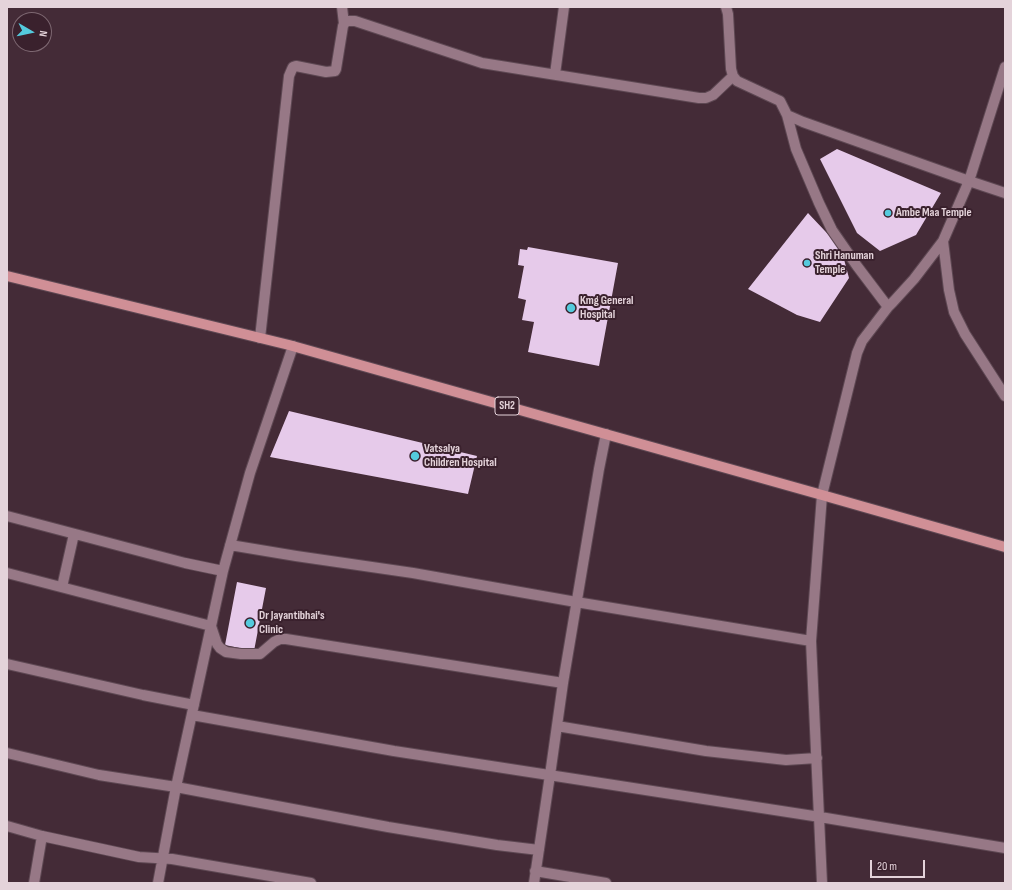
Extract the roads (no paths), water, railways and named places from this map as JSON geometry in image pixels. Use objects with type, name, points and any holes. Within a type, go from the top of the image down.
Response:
[{"type":"main road","name":"SH2","points":[[7,276],[293,346],[1005,547]]},
{"type":"street","points":[[260,338],[290,76],[293,67],[296,66],[326,72],[334,72],[336,69],[344,24],[342,7]]},
{"type":"street","points":[[555,74],[564,7]]},
{"type":"street","points":[[726,7],[728,14],[733,76],[737,81],[780,101],[787,115],[796,149],[832,230],[888,307]]},
{"type":"street","points":[[344,24],[347,21],[354,21],[482,63],[699,98],[706,98],[713,95],[733,76]]},
{"type":"street","points":[[822,883],[811,641],[822,495],[857,353],[862,341],[888,307],[914,279],[943,241],[969,181],[1005,67]]},
{"type":"street","points":[[787,115],[969,181],[1005,192]]},
{"type":"street","points":[[943,241],[948,290],[954,312],[965,334],[1005,396]]},
{"type":"street","points":[[158,883],[176,787],[223,571],[250,473],[293,346]]},
{"type":"street","points":[[534,883],[563,683],[606,434]]},
{"type":"street","points":[[7,516],[184,563],[223,571]]},
{"type":"street","points":[[62,587],[74,534]]},
{"type":"street","points":[[230,545],[413,573],[811,641]]},
{"type":"street","points":[[7,573],[211,626]]},
{"type":"street","points":[[211,626],[217,644],[226,652],[260,654],[274,642],[286,639],[563,683]]},
{"type":"street","points":[[7,664],[144,696],[193,710],[394,751],[820,817],[1005,848]]},
{"type":"street","points":[[557,726],[706,752],[786,760],[817,758]]},
{"type":"street","points":[[7,753],[99,775],[176,787],[388,827],[497,845],[539,850]]},
{"type":"street","points":[[7,826],[42,836],[138,858],[162,858],[311,883]]},
{"type":"street","points":[[34,883],[42,836]]},
{"type":"street","points":[[535,871],[606,883]]},
{"type":"place","name":"Ambe Maa Temple","points":[[888,213]]},
{"type":"place","name":"Shri Hanuman Temple","points":[[807,263]]},
{"type":"place","name":"Kmg General Hospital","points":[[571,308]]},
{"type":"place","name":"Vatsalya Children Hospital","points":[[415,456]]},
{"type":"place","name":"Dr Jayantibhai's Clinic","points":[[250,623]]}]
